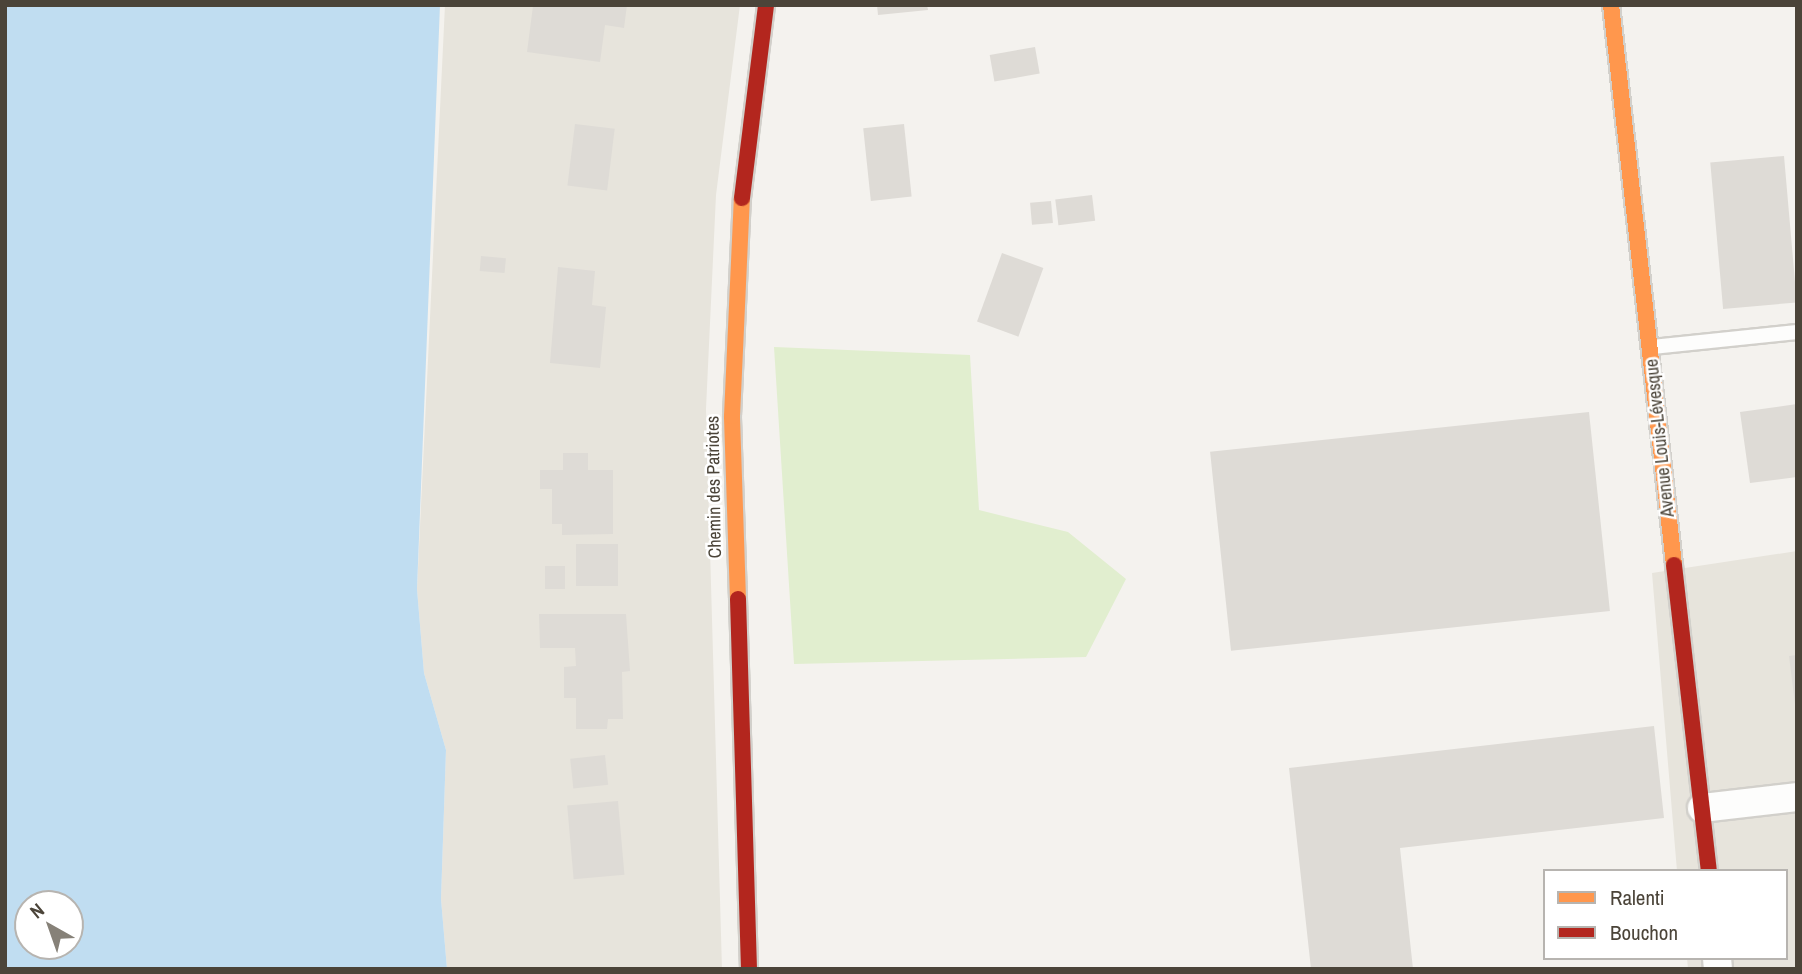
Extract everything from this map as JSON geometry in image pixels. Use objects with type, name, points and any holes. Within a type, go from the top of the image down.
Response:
[{"type":"main road","name":"Chemin des Patriotes","points":[[750,969],[733,379],[743,187],[766,5]]},
{"type":"main road","name":"Avenue Louis-Lévesque","points":[[1611,5],[1709,869]]},
{"type":"street","points":[[1702,808],[1797,797]]},
{"type":"lane","points":[[1650,347],[1797,332]]},
{"type":"shaded area","points":[[445,5],[740,5],[716,195],[706,409],[722,969],[447,969],[441,899],[446,750],[424,673],[417,589]]},
{"type":"shaded area","points":[[1797,551],[1797,969],[1688,969],[1687,960],[1788,960],[1788,869],[1677,869],[1652,573]]},
{"type":"green space","points":[[774,347],[970,355],[979,510],[1068,532],[1126,579],[1086,657],[794,664]]},
{"type":"water","points":[[5,5],[440,5],[417,589],[424,673],[446,750],[441,899],[447,969],[5,969]]},
{"type":"building","points":[[627,5],[624,28],[605,25],[600,62],[527,52],[533,6]]},
{"type":"building","points":[[877,5],[927,5],[928,10],[878,15]]},
{"type":"building","points":[[1035,47],[1040,74],[994,82],[990,55]]},
{"type":"building","points":[[575,124],[615,129],[607,190],[567,186]]},
{"type":"building","points":[[904,124],[912,197],[871,201],[863,128]]},
{"type":"building","points":[[1784,156],[1797,302],[1723,309],[1710,162]]},
{"type":"building","points":[[1092,195],[1095,221],[1058,225],[1055,200]]},
{"type":"building","points":[[1051,201],[1053,223],[1032,225],[1030,203]]},
{"type":"building","points":[[1002,253],[1043,268],[1018,337],[977,322]]},
{"type":"building","points":[[481,256],[506,258],[505,273],[480,271]]},
{"type":"building","points":[[558,267],[595,271],[592,305],[606,307],[600,368],[550,363]]},
{"type":"building","points":[[1797,404],[1797,477],[1750,483],[1740,412]]},
{"type":"building","points":[[1589,412],[1610,611],[1231,651],[1210,452]]},
{"type":"building","points":[[563,453],[588,453],[588,470],[613,470],[613,534],[562,535],[562,524],[552,524],[552,489],[540,489],[540,470],[563,470]]},
{"type":"building","points":[[576,544],[618,544],[618,586],[576,586]]},
{"type":"building","points":[[545,566],[565,566],[565,589],[545,589]]},
{"type":"building","points":[[539,614],[626,614],[630,671],[622,672],[623,719],[608,719],[607,729],[576,729],[576,698],[564,698],[564,667],[576,666],[575,648],[540,648]]},
{"type":"building","points":[[1797,655],[1797,704],[1795,704],[1789,656]]},
{"type":"building","points":[[1654,726],[1664,818],[1400,848],[1413,969],[1311,969],[1289,768]]},
{"type":"building","points":[[605,755],[608,785],[573,788],[570,759]]},
{"type":"building","points":[[618,801],[624,875],[574,879],[567,805]]},
{"type":"traffic: slow","points":[[1611,5],[1674,565]]},
{"type":"traffic: slow","points":[[738,599],[732,416],[742,198]]},
{"type":"traffic: jam","points":[[742,198],[766,5]]},
{"type":"traffic: jam","points":[[1674,565],[1709,869]]},
{"type":"traffic: jam","points":[[738,599],[749,969]]}]
